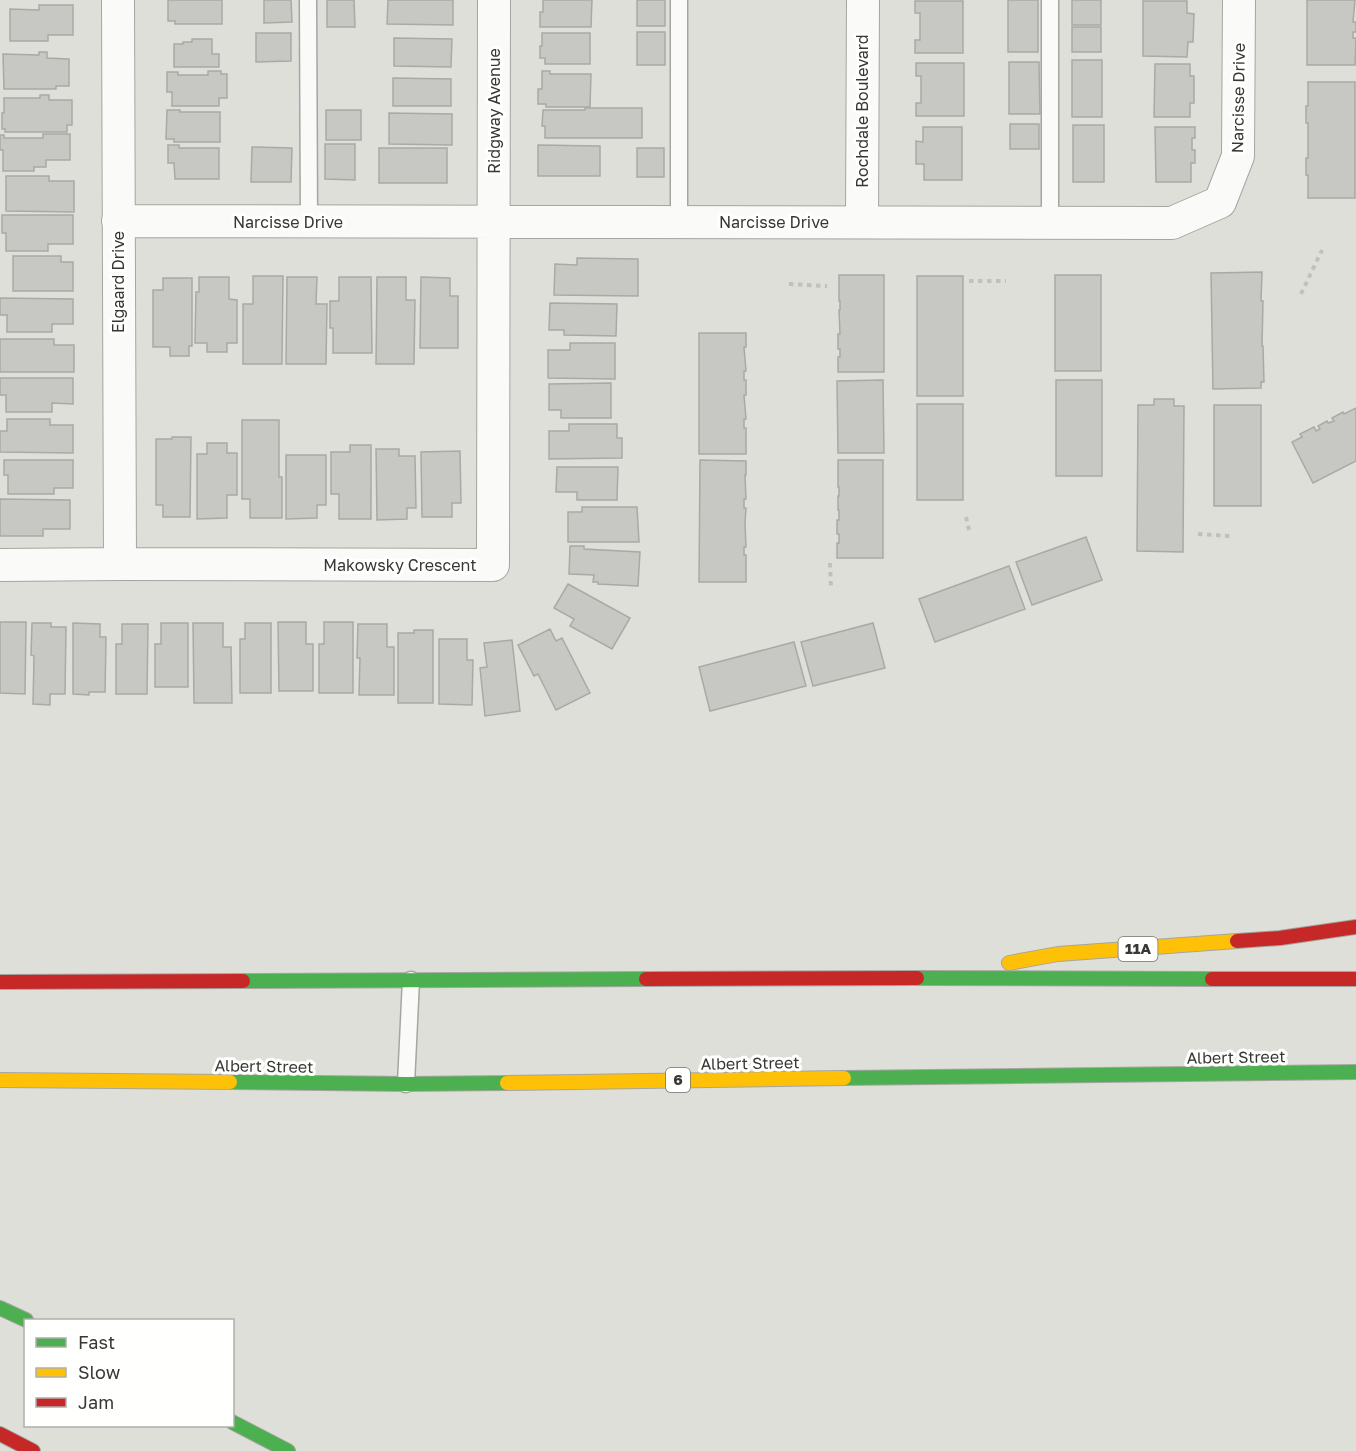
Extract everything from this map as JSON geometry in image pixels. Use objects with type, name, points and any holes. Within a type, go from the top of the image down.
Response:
[{"type":"main road","name":"11A","points":[[920,978],[1058,954],[1280,938],[1356,927]]},
{"type":"main road","points":[[0,982],[920,978],[1356,979]]},
{"type":"main road","name":"Albert Street","points":[[0,1080],[406,1084],[1356,1072]]},
{"type":"main road","points":[[0,1308],[24,1319]]},
{"type":"main road","points":[[234,1423],[288,1451]]},
{"type":"main road","points":[[0,1434],[33,1451]]},
{"type":"street","name":"Elgaard Drive","points":[[118,0],[120,564]]},
{"type":"street","name":"Ridgway Avenue","points":[[494,0],[494,222]]},
{"type":"street","name":"Rochdale Boulevard","points":[[862,222],[863,0]]},
{"type":"street","name":"Narcisse Drive","points":[[118,221],[1172,223],[1220,202],[1238,156],[1239,0]]},
{"type":"street","name":"Makowsky Crescent","points":[[0,566],[493,565],[494,222]]},
{"type":"lane","points":[[308,0],[309,221]]},
{"type":"lane","points":[[679,0],[679,222]]},
{"type":"lane","points":[[1050,0],[1050,222]]},
{"type":"lane","points":[[406,1084],[411,980]]},
{"type":"path","points":[[1301,294],[1322,250]]},
{"type":"path","points":[[969,281],[1006,281]]},
{"type":"path","points":[[789,284],[827,286]]},
{"type":"path","points":[[966,516],[969,530]]},
{"type":"path","points":[[1198,534],[1230,536]]},
{"type":"path","points":[[830,563],[831,589]]},
{"type":"building","points":[[168,0],[222,0],[222,24],[175,24],[175,21],[168,21]]},
{"type":"building","points":[[264,0],[291,0],[292,22],[264,23]]},
{"type":"building","points":[[327,0],[354,0],[355,27],[327,27]]},
{"type":"building","points":[[388,0],[453,0],[453,25],[387,24]]},
{"type":"building","points":[[543,0],[592,0],[591,27],[540,27]]},
{"type":"building","points":[[637,0],[665,0],[665,26],[637,26]]},
{"type":"building","points":[[1008,0],[1038,0],[1038,52],[1008,52]]},
{"type":"building","points":[[1072,0],[1101,0],[1101,25],[1072,25]]},
{"type":"building","points":[[1307,0],[1355,0],[1353,22],[1356,22],[1356,32],[1353,32],[1353,38],[1356,38],[1355,65],[1307,65]]},
{"type":"building","points":[[915,1],[963,1],[963,53],[915,53],[915,40],[920,40],[920,13],[915,13]]},
{"type":"building","points":[[1143,1],[1187,1],[1187,13],[1194,14],[1193,42],[1188,42],[1187,57],[1143,56]]},
{"type":"building","points":[[39,5],[73,5],[73,35],[48,35],[48,41],[10,41],[10,9],[39,10]]},
{"type":"building","points":[[1072,27],[1101,27],[1101,52],[1072,52]]},
{"type":"building","points":[[637,32],[665,32],[665,65],[637,65]]},
{"type":"building","points":[[256,33],[291,33],[291,61],[256,62]]},
{"type":"building","points":[[542,33],[590,33],[590,64],[545,64],[545,58],[540,58]]},
{"type":"building","points":[[394,38],[452,39],[451,67],[394,66]]},
{"type":"building","points":[[192,39],[212,39],[212,54],[219,54],[219,67],[174,67],[174,44],[192,42]]},
{"type":"building","points":[[39,52],[47,52],[47,58],[69,59],[69,86],[56,86],[56,89],[4,89],[3,54],[39,55]]},
{"type":"building","points":[[1072,60],[1102,60],[1102,117],[1072,117]]},
{"type":"building","points":[[1009,62],[1039,62],[1040,114],[1009,114]]},
{"type":"building","points":[[916,63],[964,63],[964,116],[916,116],[916,103],[921,103],[921,76],[916,76]]},
{"type":"building","points":[[1155,64],[1190,64],[1190,76],[1194,76],[1194,103],[1190,103],[1190,117],[1154,117]]},
{"type":"building","points":[[208,71],[221,71],[221,74],[227,74],[227,98],[219,98],[219,106],[172,106],[172,92],[167,92],[167,72],[178,72],[178,75],[208,75]]},
{"type":"building","points":[[542,71],[550,71],[550,74],[591,74],[590,107],[546,107],[546,104],[538,104],[538,89],[542,89]]},
{"type":"building","points":[[393,78],[451,79],[451,106],[393,106]]},
{"type":"building","points":[[1308,82],[1355,82],[1355,198],[1308,198],[1306,106],[1308,106]]},
{"type":"building","points":[[40,95],[49,95],[49,100],[72,100],[72,125],[67,125],[67,132],[5,132],[5,129],[2,129],[4,98],[40,98]]},
{"type":"building","points":[[585,108],[642,108],[642,138],[545,138],[545,126],[542,126],[543,110],[585,110]]},
{"type":"building","points":[[167,110],[220,112],[220,142],[174,142],[174,139],[166,139]]},
{"type":"building","points":[[326,110],[361,110],[361,140],[326,140]]},
{"type":"building","points":[[389,113],[452,114],[452,145],[389,144]]},
{"type":"building","points":[[1010,124],[1039,124],[1039,149],[1010,149]]},
{"type":"building","points":[[1073,125],[1104,125],[1104,182],[1073,182]]},
{"type":"building","points":[[923,127],[962,127],[962,180],[924,180],[924,164],[916,164],[916,141],[923,142]]},
{"type":"building","points":[[1155,127],[1195,127],[1192,150],[1195,150],[1195,163],[1191,163],[1191,182],[1156,182]]},
{"type":"building","points":[[43,134],[70,134],[70,160],[46,160],[46,167],[34,167],[34,171],[3,171],[0,135],[4,135],[4,138],[43,138]]},
{"type":"building","points":[[325,144],[355,144],[355,180],[325,179]]},
{"type":"building","points":[[168,145],[179,145],[179,148],[219,148],[219,179],[175,179],[174,163],[168,163]]},
{"type":"building","points":[[538,145],[600,146],[600,176],[538,176]]},
{"type":"building","points":[[252,147],[292,148],[291,182],[251,182]]},
{"type":"building","points":[[379,148],[447,148],[447,183],[379,183]]},
{"type":"building","points":[[637,148],[664,148],[664,177],[637,177]]},
{"type":"building","points":[[6,176],[49,176],[49,181],[74,181],[74,212],[6,211]]},
{"type":"building","points":[[2,215],[73,215],[73,244],[48,244],[48,251],[6,251],[6,233],[2,233]]},
{"type":"building","points":[[13,256],[61,256],[61,262],[73,262],[73,291],[13,291]]},
{"type":"building","points":[[577,258],[638,259],[638,296],[554,295],[555,264],[577,265]]},
{"type":"building","points":[[1262,272],[1264,382],[1261,382],[1261,388],[1213,389],[1211,273]]},
{"type":"building","points":[[839,275],[884,275],[884,372],[838,372],[838,357],[840,357],[840,349],[838,349]]},
{"type":"building","points":[[1055,275],[1101,275],[1101,371],[1055,371]]},
{"type":"building","points":[[253,276],[283,276],[282,364],[243,364],[243,304],[253,304]]},
{"type":"building","points":[[917,276],[963,276],[963,396],[917,396]]},
{"type":"building","points":[[199,277],[229,277],[229,299],[237,300],[237,343],[227,343],[227,352],[207,352],[207,343],[195,343],[196,292],[199,292]]},
{"type":"building","points":[[287,277],[317,277],[316,304],[327,304],[326,364],[286,364]]},
{"type":"building","points":[[339,277],[371,277],[372,353],[333,353],[330,301],[339,301]]},
{"type":"building","points":[[377,277],[406,277],[406,300],[415,300],[414,364],[376,364]]},
{"type":"building","points":[[421,277],[450,278],[450,296],[458,296],[458,348],[420,348]]},
{"type":"building","points":[[163,278],[192,278],[192,346],[189,346],[189,356],[170,356],[170,347],[153,347],[153,290],[163,290]]},
{"type":"building","points":[[0,298],[73,299],[73,324],[52,324],[52,332],[7,332],[7,315],[0,315]]},
{"type":"building","points":[[550,303],[617,304],[616,336],[564,335],[564,330],[549,330]]},
{"type":"building","points":[[699,333],[746,333],[744,380],[746,380],[746,395],[744,395],[746,419],[744,419],[744,428],[746,428],[746,454],[699,454]]},
{"type":"building","points":[[0,339],[54,339],[54,345],[74,345],[74,372],[0,372]]},
{"type":"building","points":[[570,343],[615,343],[615,379],[548,378],[548,350],[570,350]]},
{"type":"building","points":[[0,378],[73,378],[73,404],[52,403],[52,412],[6,412],[6,395],[0,395]]},
{"type":"building","points":[[883,380],[884,453],[838,453],[837,381]]},
{"type":"building","points":[[1056,380],[1102,380],[1102,476],[1056,476]]},
{"type":"building","points":[[611,383],[611,418],[561,418],[561,410],[549,410],[549,384]]},
{"type":"building","points":[[1154,399],[1174,399],[1174,406],[1184,406],[1183,552],[1137,551],[1138,405],[1154,405]]},
{"type":"building","points":[[917,404],[963,404],[963,500],[917,500]]},
{"type":"building","points":[[1214,405],[1261,405],[1261,506],[1214,506]]},
{"type":"building","points":[[1356,408],[1356,461],[1313,483],[1292,442],[1302,437],[1300,434],[1314,427],[1316,431],[1320,429],[1318,426],[1327,421],[1328,423],[1334,421],[1332,418]]},
{"type":"building","points":[[7,419],[50,419],[50,425],[73,425],[73,453],[0,452],[0,431],[7,431]]},
{"type":"building","points":[[242,420],[279,420],[282,518],[250,518],[250,499],[242,499]]},
{"type":"building","points":[[569,424],[617,424],[617,438],[622,438],[622,458],[549,459],[549,431],[569,431]]},
{"type":"building","points":[[172,437],[191,437],[190,517],[163,517],[163,505],[156,505],[156,439],[172,439]]},
{"type":"building","points":[[207,443],[227,443],[227,453],[237,453],[237,495],[227,495],[227,518],[197,519],[197,454],[207,454]]},
{"type":"building","points":[[350,445],[371,445],[371,519],[339,519],[339,494],[331,494],[331,452],[350,452]]},
{"type":"building","points":[[376,449],[399,449],[399,456],[415,456],[416,508],[407,508],[407,519],[377,520]]},
{"type":"building","points":[[460,451],[461,503],[452,503],[452,517],[422,517],[421,452]]},
{"type":"building","points":[[286,455],[326,455],[326,505],[317,505],[317,518],[286,519]]},
{"type":"building","points":[[4,460],[73,460],[73,488],[54,488],[54,494],[8,494],[8,475],[4,475]]},
{"type":"building","points":[[700,460],[746,461],[744,508],[746,508],[746,547],[744,547],[744,555],[746,555],[746,582],[699,582]]},
{"type":"building","points":[[838,460],[883,460],[883,558],[837,558],[837,543],[839,543],[839,534],[837,534],[837,520],[839,520]]},
{"type":"building","points":[[557,467],[618,467],[617,500],[577,500],[577,492],[556,492]]},
{"type":"building","points":[[0,499],[70,500],[70,529],[43,529],[43,536],[0,536]]},
{"type":"building","points":[[582,507],[637,507],[639,542],[568,542],[568,512],[582,512]]},
{"type":"building","points":[[1086,537],[1102,580],[1032,605],[1016,562]]},
{"type":"building","points":[[570,546],[640,552],[638,586],[598,584],[598,582],[593,582],[594,575],[569,574]]},
{"type":"building","points":[[1009,566],[1025,609],[935,642],[919,599]]},
{"type":"building","points":[[568,584],[630,618],[612,649],[570,626],[574,619],[554,608]]},
{"type":"building","points":[[0,622],[26,622],[25,694],[0,693]]},
{"type":"building","points":[[278,622],[306,622],[306,644],[313,644],[313,691],[279,691]]},
{"type":"building","points":[[324,622],[353,622],[353,693],[319,693],[319,644],[324,644]]},
{"type":"building","points":[[32,623],[51,623],[51,627],[66,627],[65,694],[50,694],[50,705],[33,704]]},
{"type":"building","points":[[73,623],[100,624],[100,637],[106,637],[105,692],[89,692],[89,695],[73,694]]},
{"type":"building","points":[[161,623],[188,623],[188,687],[155,687],[155,644],[161,644]]},
{"type":"building","points":[[193,623],[223,623],[223,647],[231,647],[232,703],[194,703]]},
{"type":"building","points":[[245,623],[271,623],[271,693],[240,693],[240,639],[245,639]]},
{"type":"building","points":[[873,623],[885,668],[813,686],[801,642]]},
{"type":"building","points":[[122,624],[148,624],[147,694],[116,694],[116,644],[122,644]]},
{"type":"building","points":[[358,624],[387,624],[387,647],[394,647],[394,695],[359,695]]},
{"type":"building","points":[[550,629],[556,641],[562,638],[590,693],[556,710],[538,674],[534,676],[518,645]]},
{"type":"building","points":[[414,630],[433,630],[433,703],[398,703],[398,633],[414,633]]},
{"type":"building","points":[[439,639],[467,639],[467,660],[473,660],[472,705],[439,704]]},
{"type":"building","points":[[512,640],[520,711],[485,716],[480,668],[487,667],[484,643]]},
{"type":"building","points":[[794,642],[806,686],[710,711],[699,667]]},
{"type":"traffic: fast","points":[[917,978],[1212,979]]},
{"type":"traffic: fast","points":[[243,981],[646,979]]},
{"type":"traffic: fast","points":[[844,1078],[1356,1072]]},
{"type":"traffic: fast","points":[[230,1082],[507,1083]]},
{"type":"traffic: fast","points":[[0,1308],[24,1319]]},
{"type":"traffic: fast","points":[[234,1423],[288,1451]]},
{"type":"traffic: slow","points":[[1009,963],[1058,954],[1237,941]]},
{"type":"traffic: slow","points":[[507,1083],[844,1078]]},
{"type":"traffic: slow","points":[[0,1080],[230,1082]]},
{"type":"traffic: jam","points":[[1237,941],[1280,938],[1356,927]]},
{"type":"traffic: jam","points":[[646,979],[917,978]]},
{"type":"traffic: jam","points":[[1212,979],[1356,979]]},
{"type":"traffic: jam","points":[[0,982],[243,981]]},
{"type":"traffic: jam","points":[[0,1434],[33,1451]]}]
